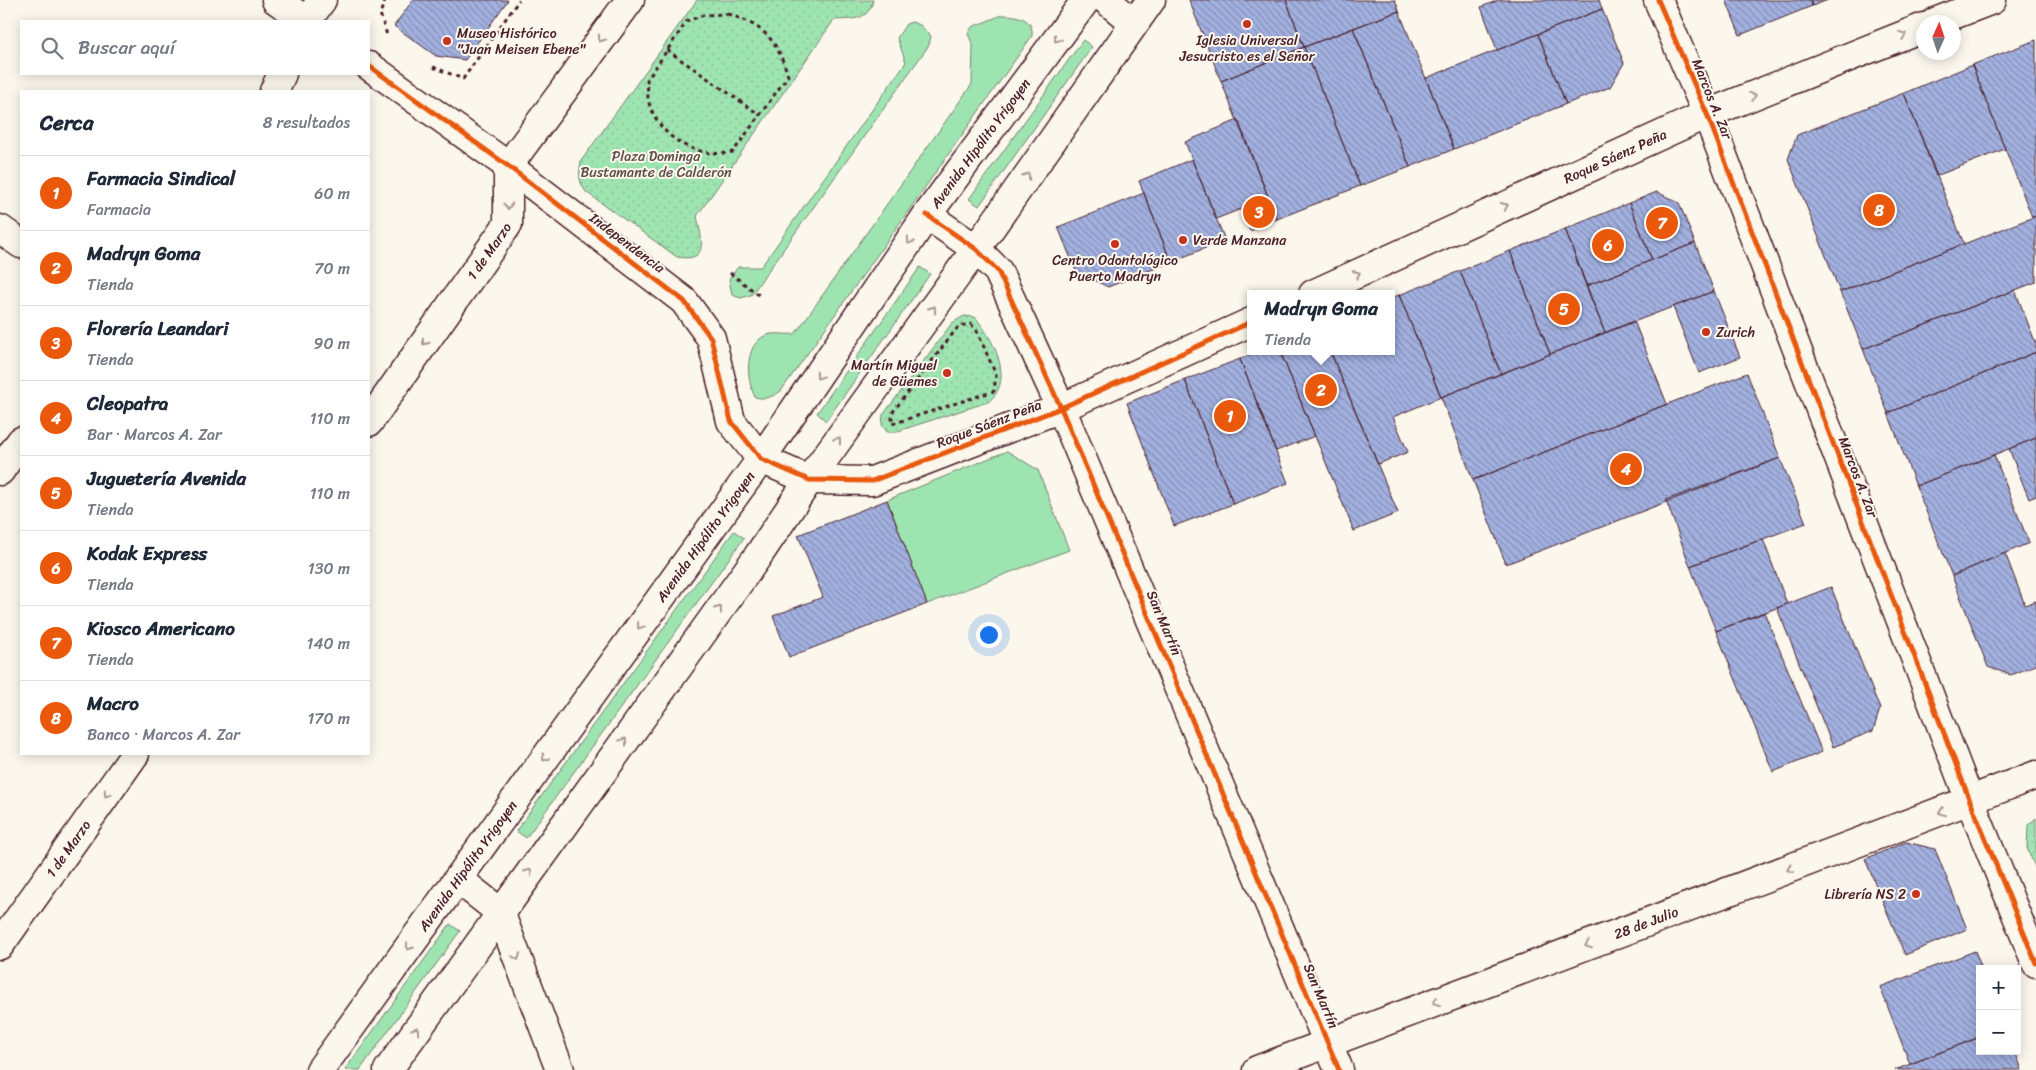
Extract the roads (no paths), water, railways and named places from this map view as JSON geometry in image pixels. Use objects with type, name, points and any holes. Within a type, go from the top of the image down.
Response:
[{"type":"street","points":[[276,0],[306,20]]},
{"type":"street","points":[[308,20],[322,0]]},
{"type":"street","points":[[508,166],[630,0]]},
{"type":"street","name":"Avenida Hipólito Yrigoyen","points":[[320,1070],[761,459],[927,215],[1086,0]]},
{"type":"street","points":[[1106,0],[1134,23]]},
{"type":"street","points":[[388,1070],[758,556],[809,480],[976,249],[1151,0]]},
{"type":"street","name":"Marcos A. Zar","points":[[1658,0],[1707,114],[1970,801],[2036,963]]},
{"type":"street","points":[[1953,15],[1992,0]]},
{"type":"street","name":"Roque Sáenz Peña","points":[[1321,290],[1707,114],[1916,30]]},
{"type":"street","name":"Independencia","points":[[370,67],[508,166],[684,301],[711,338],[731,421],[761,459],[809,480]]},
{"type":"street","points":[[274,90],[282,75]]},
{"type":"street","name":"1 de Marzo","points":[[370,421],[508,224],[508,166]]},
{"type":"street","name":"San Martín","points":[[927,215],[976,249],[998,271],[1061,408],[1339,1070]]},
{"type":"street","points":[[0,229],[20,243]]},
{"type":"street","name":"Roque Sáenz Peña","points":[[809,480],[872,481],[1061,408],[1247,324]]},
{"type":"street","points":[[0,471],[20,442]]},
{"type":"street","name":"1 de Marzo","points":[[0,945],[134,755]]},
{"type":"street","name":"28 de Julio","points":[[1257,1070],[2036,775]]},
{"type":"street","points":[[458,880],[500,912],[560,1070]]},
{"type":"place","name":"Iglesia Universal Jesucristo es el Señor","points":[[1247,24]]},
{"type":"place","name":"Museo Histórico \"Juan Meisen Ebene\"","points":[[447,41]]},
{"type":"place","name":"Macro","points":[[1879,210]]},
{"type":"place","name":"Florería Leandari","points":[[1259,212]]},
{"type":"place","name":"Kiosco Americano","points":[[1662,223]]},
{"type":"place","name":"Verde Manzana","points":[[1183,240]]},
{"type":"place","name":"Centro Odontológico Puerto Madryn","points":[[1115,244]]},
{"type":"place","name":"Kodak Express","points":[[1608,245]]},
{"type":"place","name":"Juguetería Avenida","points":[[1564,309]]},
{"type":"place","name":"Zurich","points":[[1706,332]]},
{"type":"place","name":"Martín Miguel de Güemes","points":[[947,373]]},
{"type":"place","name":"Madryn Goma","points":[[1321,390]]},
{"type":"place","name":"Farmacia Sindical","points":[[1230,416]]},
{"type":"place","name":"Cleopatra","points":[[1626,469]]},
{"type":"place","name":"Librería NS 2","points":[[1916,894]]},
{"type":"park label","name":"Plaza Dominga Bustamante de Calderón","points":[[656,164]]}]
